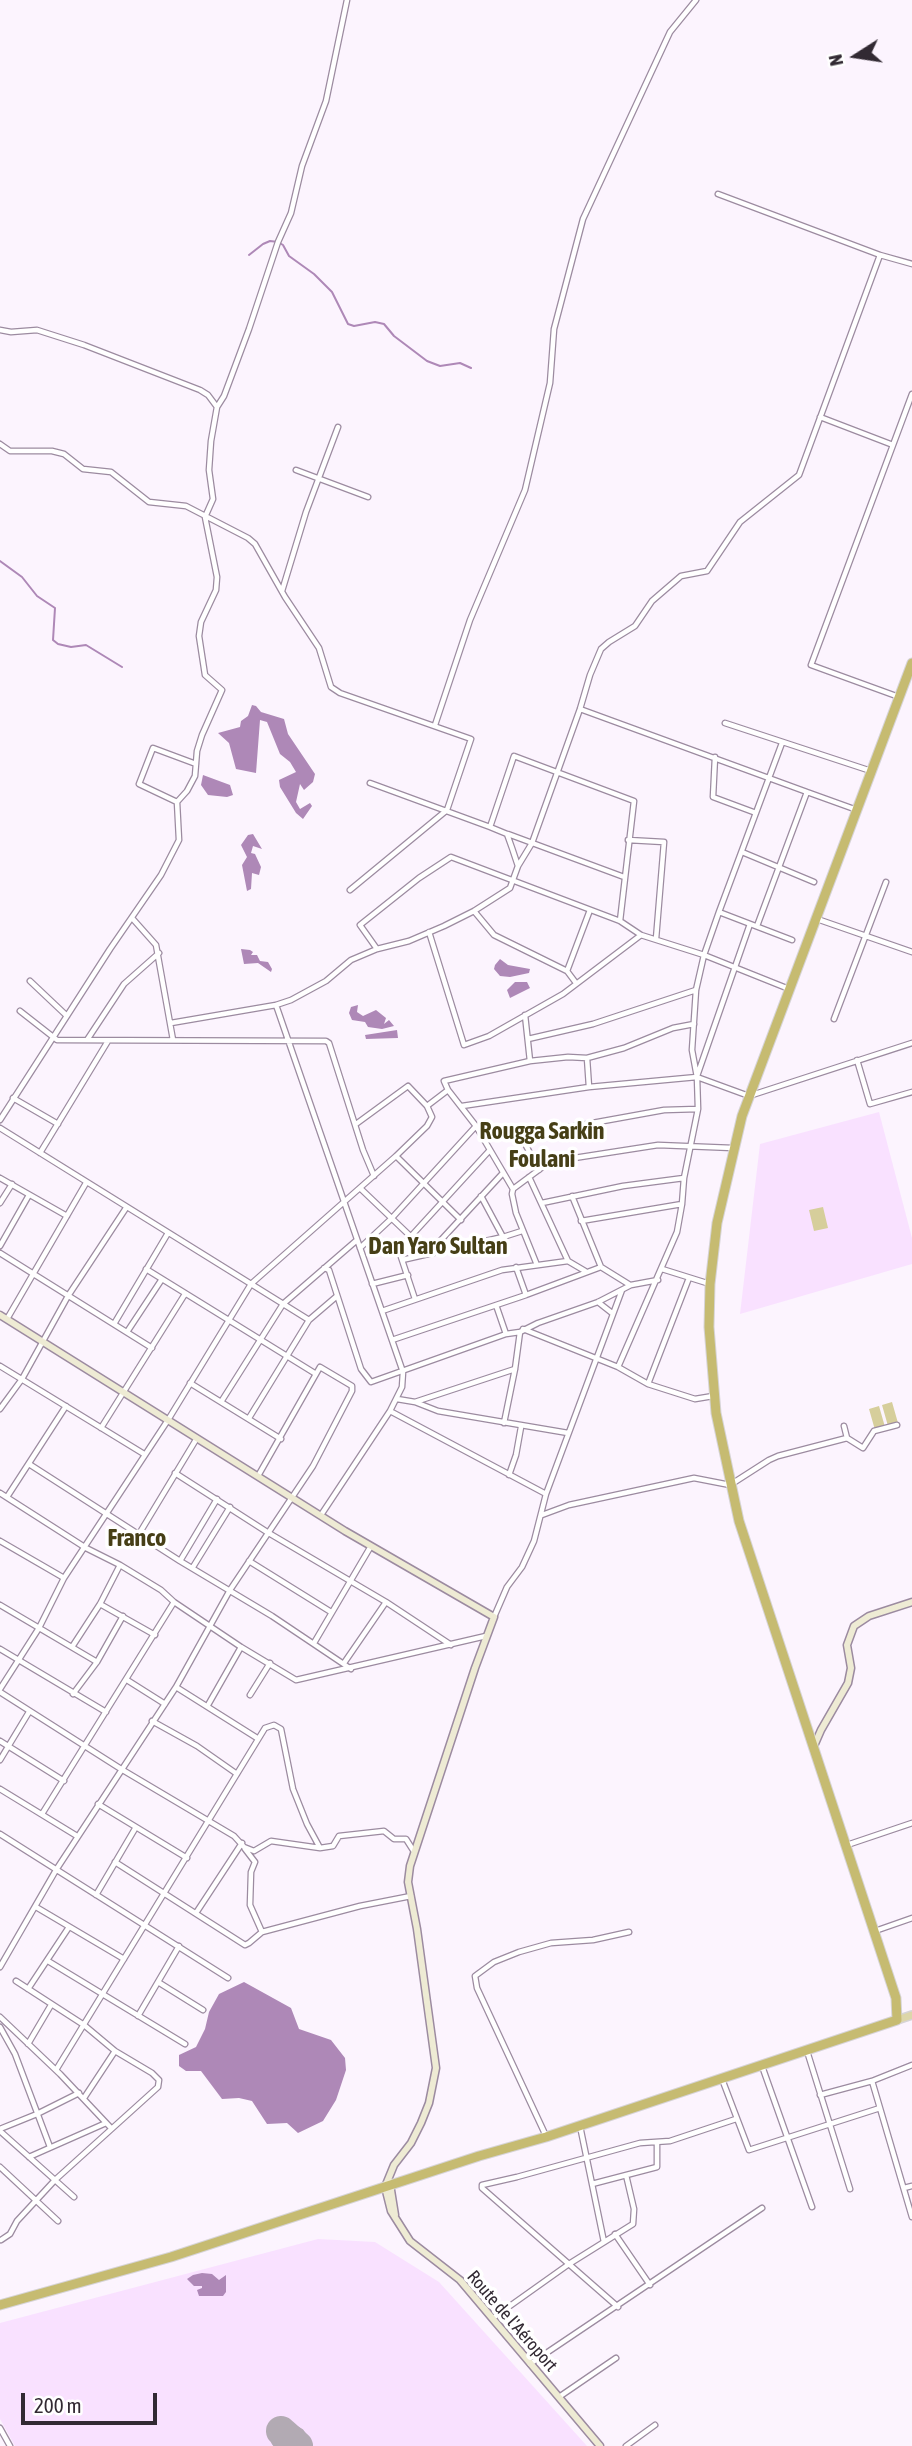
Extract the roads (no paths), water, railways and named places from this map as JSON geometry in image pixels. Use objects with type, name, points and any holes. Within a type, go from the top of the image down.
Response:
[{"type":"highway","points":[[0,2307],[171,2262],[388,2186],[505,2151],[897,2020],[896,1998],[751,1560],[730,1485],[713,1396],[710,1284],[717,1223],[749,1096],[912,663]]},
{"type":"main road","points":[[897,2020],[911,2015]]},
{"type":"street","points":[[0,1120],[161,875],[179,840],[177,802],[195,776],[202,735],[222,690],[205,675],[199,636],[201,622],[216,590],[217,577],[205,517],[212,499],[209,470],[217,407],[232,374],[278,242],[291,214],[302,166],[326,101],[347,0]]},
{"type":"street","points":[[435,725],[470,620],[525,490],[550,383],[554,329],[583,219],[670,32],[696,0]]},
{"type":"street","points":[[719,194],[880,255],[912,264]]},
{"type":"street","points":[[171,1023],[276,1005],[326,981],[351,960],[377,949],[410,941],[474,911],[510,888],[518,866],[532,843],[601,649],[635,626],[652,601],[681,576],[707,571],[740,522],[799,475],[880,255]]},
{"type":"street","points":[[0,330],[37,330],[84,345],[200,390],[208,395],[217,407]]},
{"type":"street","points":[[899,697],[811,665],[912,394]]},
{"type":"street","points":[[820,417],[893,445]]},
{"type":"street","points":[[282,592],[338,426]]},
{"type":"street","points":[[0,444],[10,451],[52,451],[64,454],[83,469],[111,472],[149,502],[186,506],[247,538],[255,544],[282,592],[319,648],[331,687],[340,693],[471,739],[447,810],[349,890]]},
{"type":"street","points":[[296,470],[368,497]]},
{"type":"street","points":[[580,709],[858,810]]},
{"type":"street","points":[[725,723],[872,771]]},
{"type":"street","points":[[618,1367],[677,1232],[684,1178],[698,1109],[697,1077],[692,1058],[696,990],[704,955],[782,743]]},
{"type":"street","points":[[177,802],[139,783],[153,748],[196,764]]},
{"type":"street","points":[[489,827],[514,757],[634,801],[620,921]]},
{"type":"street","points":[[715,757],[713,797],[756,813]]},
{"type":"street","points":[[370,783],[624,877]]},
{"type":"street","points":[[757,926],[807,792]]},
{"type":"street","points":[[507,834],[518,866]]},
{"type":"street","points":[[628,840],[664,842],[656,939]]},
{"type":"street","points":[[742,852],[814,881]]},
{"type":"street","points":[[377,949],[360,925],[419,878],[451,857],[620,921],[640,934],[704,955],[790,989]]},
{"type":"street","points":[[834,1019],[886,882]]},
{"type":"street","points":[[567,971],[590,910]]},
{"type":"street","points":[[474,911],[494,935],[567,971],[576,983]]},
{"type":"street","points":[[719,912],[792,940]]},
{"type":"street","points":[[132,918],[156,944],[173,1040]]},
{"type":"street","points":[[817,919],[912,952]]},
{"type":"street","points":[[697,1077],[709,1038],[737,968],[750,924]]},
{"type":"street","points":[[429,932],[464,1045],[489,1036],[563,994],[640,934]]},
{"type":"street","points":[[86,1040],[124,984],[159,953]]},
{"type":"street","points":[[30,981],[67,1016]]},
{"type":"street","points":[[528,1039],[593,1024],[696,990]]},
{"type":"street","points":[[276,1005],[403,1372],[402,1387],[397,1399],[321,1515]]},
{"type":"street","points":[[20,1011],[57,1040],[327,1041],[330,1043],[363,1150],[374,1176]]},
{"type":"street","points":[[524,1015],[530,1061]]},
{"type":"street","points":[[537,1265],[522,1231],[512,1199],[513,1189],[476,1126],[443,1081],[530,1061],[587,1058],[624,1048],[673,1028],[694,1024]]},
{"type":"street","points":[[40,1153],[108,1041]]},
{"type":"street","points":[[462,1106],[589,1087],[697,1077],[749,1096],[912,1043]]},
{"type":"street","points":[[587,1058],[589,1087]]},
{"type":"street","points":[[858,1060],[870,1104],[912,1092]]},
{"type":"street","points":[[356,1124],[408,1086],[427,1106],[432,1119],[361,1189],[251,1284],[168,1420],[64,1578],[39,1628],[0,1691],[29,1712],[254,1851],[271,1841],[320,1848],[333,1846],[339,1836],[384,1831],[394,1839],[406,1839],[413,1850]]},
{"type":"street","points":[[427,1106],[447,1090]]},
{"type":"street","points":[[13,1098],[58,1124]]},
{"type":"street","points":[[539,1170],[523,1140],[526,1135],[664,1110],[698,1109]]},
{"type":"street","points":[[360,1248],[391,1219],[476,1126]]},
{"type":"street","points":[[0,1128],[309,1320]]},
{"type":"street","points":[[513,1189],[555,1161],[659,1145],[734,1148]]},
{"type":"street","points":[[415,1299],[400,1254],[402,1246],[489,1151]]},
{"type":"street","points":[[396,1156],[422,1185],[461,1220]]},
{"type":"street","points":[[428,1254],[503,1173]]},
{"type":"street","points":[[529,1177],[568,1261]]},
{"type":"street","points":[[0,1178],[66,1216]]},
{"type":"street","points":[[542,1203],[622,1186],[684,1178]]},
{"type":"street","points":[[7,1319],[86,1182]]},
{"type":"street","points":[[0,1203],[12,1184]]},
{"type":"street","points":[[361,1189],[428,1254]]},
{"type":"street","points":[[0,1246],[30,1195]]},
{"type":"street","points":[[481,1196],[503,1237]]},
{"type":"street","points":[[572,1196],[601,1266],[631,1285]]},
{"type":"street","points":[[582,1221],[682,1204]]},
{"type":"street","points":[[0,1409],[22,1379],[68,1296],[126,1208]]},
{"type":"street","points":[[402,1260],[522,1231]]},
{"type":"street","points":[[114,1324],[169,1233]]},
{"type":"street","points":[[222,1402],[283,1304],[356,1240]]},
{"type":"street","points":[[0,1253],[152,1348]]},
{"type":"street","points":[[382,1311],[516,1267],[568,1261],[586,1271]]},
{"type":"street","points":[[392,1340],[526,1295],[601,1266]]},
{"type":"street","points":[[516,1267],[526,1295]]},
{"type":"street","points":[[324,1268],[329,1270],[364,1374],[371,1382],[506,1334],[522,1331],[598,1302],[631,1285],[658,1280]]},
{"type":"street","points":[[146,1269],[316,1374]]},
{"type":"street","points":[[662,1269],[710,1284]]},
{"type":"street","points":[[372,1284],[408,1275]]},
{"type":"street","points":[[648,1384],[690,1278]]},
{"type":"street","points":[[127,1332],[162,1279]]},
{"type":"street","points":[[388,2186],[394,2165],[411,2143],[421,2123],[429,2103],[436,2068],[408,1875],[413,1850],[494,1617],[507,1587],[522,1567],[534,1541],[546,1494],[622,1289]]},
{"type":"street","points":[[101,1428],[185,1294]]},
{"type":"street","points":[[248,1418],[309,1320],[337,1296]]},
{"type":"street","points":[[598,1302],[612,1312]]},
{"type":"street","points":[[496,1305],[506,1334]]},
{"type":"street","points":[[0,1315],[371,1546],[494,1617]]},
{"type":"street","points":[[522,1331],[618,1367],[648,1384],[695,1399],[713,1396]]},
{"type":"street","points":[[504,1423],[522,1331]]},
{"type":"street","points":[[0,1366],[145,1454]]},
{"type":"street","points":[[0,1967],[55,1870],[176,1687],[230,1590],[313,1466],[353,1390],[351,1385],[320,1367],[258,1476]]},
{"type":"street","points":[[415,1402],[515,1369]]},
{"type":"street","points":[[190,1383],[281,1439]]},
{"type":"street","points":[[397,1399],[415,1402],[438,1411],[568,1433]]},
{"type":"street","points":[[7,1497],[66,1406]]},
{"type":"street","points":[[390,1411],[546,1494]]},
{"type":"street","points":[[844,1426],[847,1438],[863,1448],[874,1431],[897,1425]]},
{"type":"street","points":[[509,1475],[522,1427]]},
{"type":"street","points":[[139,1534],[198,1437]]},
{"type":"street","points":[[542,1515],[569,1505],[694,1478],[730,1485],[769,1460],[847,1438]]},
{"type":"street","points":[[29,1464],[351,1669]]},
{"type":"street","points":[[175,1473],[267,1532],[386,1602],[451,1646]]},
{"type":"street","points":[[0,1493],[86,1548],[161,1590],[209,1626],[298,1680],[487,1636]]},
{"type":"street","points":[[180,1561],[217,1499]]},
{"type":"street","points":[[193,1567],[230,1507]]},
{"type":"street","points":[[0,1541],[64,1578]]},
{"type":"street","points":[[314,1643],[371,1546]]},
{"type":"street","points":[[249,1561],[331,1612]]},
{"type":"street","points":[[72,1647],[100,1604],[120,1565]]},
{"type":"street","points":[[42,1814],[174,1602]]},
{"type":"street","points":[[344,1663],[386,1602]]},
{"type":"street","points":[[814,1748],[821,1730],[848,1683],[851,1668],[847,1645],[853,1626],[869,1616],[912,1602]]},
{"type":"street","points":[[100,1604],[155,1635]]},
{"type":"street","points":[[0,1605],[97,1662]]},
{"type":"street","points":[[73,1694],[97,1662],[123,1616]]},
{"type":"street","points":[[208,1705],[241,1647]]},
{"type":"street","points":[[0,1649],[106,1712]]},
{"type":"street","points":[[250,1695],[271,1662]]},
{"type":"street","points":[[127,1680],[165,1704]]},
{"type":"street","points":[[176,1687],[257,1738]]},
{"type":"street","points":[[0,1760],[29,1712]]},
{"type":"street","points":[[152,1721],[197,1746],[237,1774]]},
{"type":"street","points":[[56,2070],[187,1858],[257,1738],[270,1725],[281,1729],[293,1789],[320,1848]]},
{"type":"street","points":[[0,1741],[64,1781]]},
{"type":"street","points":[[0,1789],[77,1836]]},
{"type":"street","points":[[98,1804],[187,1858]]},
{"type":"street","points":[[846,1846],[912,1823]]},
{"type":"street","points":[[96,1895],[136,1826]]},
{"type":"street","points":[[0,1834],[228,1978]]},
{"type":"street","points":[[195,1913],[243,1845]]},
{"type":"street","points":[[243,1845],[255,1862],[251,1872],[250,1905],[262,1932]]},
{"type":"street","points":[[115,1861],[245,1945],[262,1932],[360,1906],[411,1896]]},
{"type":"street","points":[[36,1907],[124,1959]]},
{"type":"street","points":[[874,1931],[912,1918]]},
{"type":"street","points":[[28,1989],[69,1927]]},
{"type":"street","points":[[546,2137],[477,1988],[475,1976],[494,1962],[519,1952],[551,1943],[593,1941],[629,1932]]},
{"type":"street","points":[[138,2016],[179,1946]]},
{"type":"street","points":[[48,1961],[185,2044]]},
{"type":"street","points":[[1,2240],[10,2234],[17,2221],[109,2125],[158,2087],[159,2080],[115,2051],[84,2025],[16,1981]]},
{"type":"street","points":[[158,1982],[203,2010]]},
{"type":"street","points":[[28,2044],[51,2005]]},
{"type":"street","points":[[911,2015],[912,2025]]},
{"type":"street","points":[[0,2017],[109,2125]]},
{"type":"street","points":[[0,2026],[15,2054],[50,2147]]},
{"type":"street","points":[[74,2197],[0,2130],[81,2096],[115,2051]]},
{"type":"street","points":[[807,2051],[850,2189]]},
{"type":"street","points":[[820,2095],[872,2081],[912,2065]]},
{"type":"street","points":[[762,2066],[812,2207]]},
{"type":"street","points":[[722,2079],[748,2150],[880,2108]]},
{"type":"street","points":[[872,2081],[912,2217]]},
{"type":"street","points":[[618,2307],[482,2188],[482,2185],[640,2143],[670,2141],[736,2119]]},
{"type":"street","points":[[29,2157],[109,2125]]},
{"type":"street","points":[[580,2126],[604,2242]]},
{"type":"street","points":[[592,2183],[657,2167],[657,2142]]},
{"type":"street","points":[[0,2167],[58,2221]]},
{"type":"street","points":[[492,2319],[569,2264],[633,2224],[635,2217],[626,2175]]},
{"type":"street","name":"Route de l'Aéroport","points":[[388,2186],[396,2221],[410,2241],[460,2280],[600,2446]]},
{"type":"street","points":[[904,2188],[912,2186]]},
{"type":"street","points":[[530,2364],[762,2208]]},
{"type":"street","points":[[615,2234],[650,2285]]},
{"type":"street","points":[[559,2397],[616,2358]]},
{"type":"street","points":[[626,2446],[655,2425]]},
{"type":"street","points":[[0,2428],[10,2446]]},
{"type":"waterway","points":[[249,255],[263,244],[278,242],[289,256],[314,274],[332,292],[348,324],[384,324],[394,336],[427,361],[440,366],[460,363],[471,368]]},
{"type":"waterway","points":[[0,561],[22,577],[37,596],[55,608],[53,640],[71,647],[86,645],[122,667]]},
{"type":"district","name":"Rougga Sarkin Foulani","points":[[542,1145]]},
{"type":"district","name":"Dan Yaro Sultan","points":[[438,1246]]},
{"type":"district","name":"Franco","points":[[137,1538]]}]
